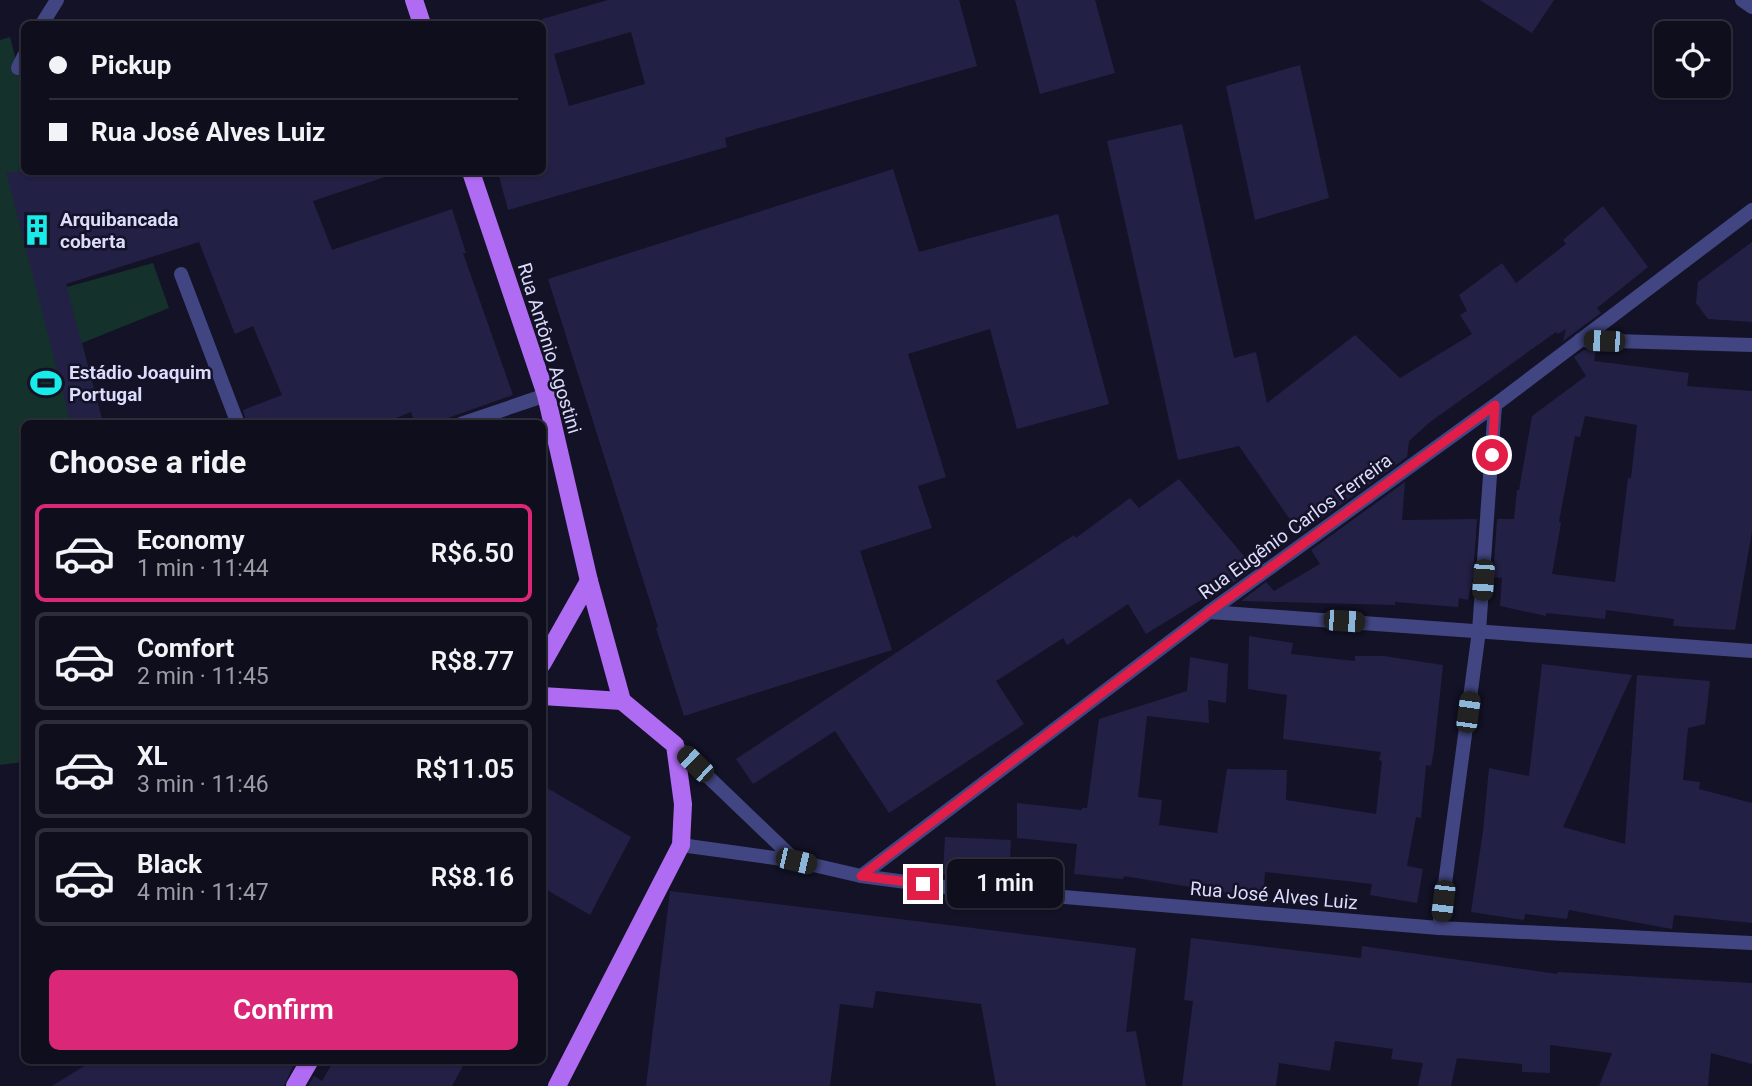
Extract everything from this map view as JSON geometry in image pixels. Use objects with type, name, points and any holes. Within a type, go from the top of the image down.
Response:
[{"type":"main road","points":[[414,0],[421,21]]},
{"type":"main road","name":"Rua Antônio Agostini","points":[[472,175],[546,395],[590,581],[622,701]]},
{"type":"main road","points":[[546,657],[590,581]]},
{"type":"main road","points":[[546,696],[622,701],[675,745],[683,804],[681,845],[557,1086]]},
{"type":"main road","points":[[295,1086],[308,1064]]},
{"type":"street","points":[[45,21],[57,0]]},
{"type":"street","points":[[1742,0],[1752,7]]},
{"type":"street","name":"Rua Eugênio Carlos Ferreira","points":[[861,876],[1209,612],[1495,405],[1752,210]]},
{"type":"street","points":[[181,274],[236,420]]},
{"type":"street","points":[[1580,340],[1752,345]]},
{"type":"street","points":[[473,420],[546,395]]},
{"type":"street","points":[[1440,928],[1479,631],[1495,405]]},
{"type":"street","points":[[1209,612],[1752,651]]},
{"type":"street","points":[[675,745],[796,861]]},
{"type":"street","name":"Rua José Alves Luiz","points":[[681,845],[796,861],[861,876],[944,887],[1440,928],[1752,943]]},
{"type":"green space","name":"Estádio Joaquim Portugal","points":[[10,37],[18,68],[21,92],[21,175],[39,175],[67,287],[153,263],[169,308],[82,343],[102,420],[21,420],[21,762],[0,765],[0,40]]},
{"type":"building","points":[[608,0],[959,0],[977,66],[725,138],[727,147],[508,210],[499,175],[546,175],[546,21],[542,21]],"holes":[[[631,32],[645,84],[569,106],[554,54]]]},
{"type":"building","points":[[1015,0],[1095,0],[1115,73],[1040,94]]},
{"type":"building","points":[[1480,0],[1554,0],[1532,33]]},
{"type":"building","points":[[1300,65],[1329,198],[1255,220],[1226,86]]},
{"type":"building","points":[[1182,124],[1234,358],[1256,352],[1267,403],[1355,335],[1400,378],[1472,334],[1460,315],[1467,311],[1459,295],[1502,263],[1516,283],[1566,244],[1563,240],[1603,206],[1648,267],[1597,308],[1601,313],[1563,341],[1566,329],[1558,334],[1556,332],[1430,422],[1409,441],[1407,457],[1300,534],[1239,446],[1178,460],[1107,141]]},
{"type":"building","points":[[893,169],[919,252],[1058,214],[1109,404],[1017,429],[990,329],[908,354],[946,477],[918,486],[932,528],[860,551],[892,650],[684,716],[548,279]]},
{"type":"building","points":[[6,172],[21,172],[21,175],[385,175],[313,201],[332,250],[452,209],[466,253],[463,253],[513,395],[442,420],[414,420],[411,412],[392,420],[246,420],[243,410],[282,395],[253,326],[235,334],[199,242],[66,284],[102,420],[70,420]]},
{"type":"building","points":[[1752,242],[1752,322],[1708,319],[1696,303],[1698,282]]},
{"type":"building","points":[[1584,350],[1596,350],[1594,361],[1689,373],[1687,386],[1752,391],[1752,531],[1735,630],[1673,626],[1674,619],[1606,610],[1605,619],[1546,613],[1546,616],[1500,606],[1502,578],[1493,577],[1497,519],[1514,519],[1532,416],[1586,376],[1574,357]],"holes":[[[1585,416],[1637,425],[1615,582],[1552,574],[1575,436],[1580,437]]]},
{"type":"building","points":[[1179,479],[1254,568],[1211,598],[1209,595],[1146,634],[1128,604],[1067,645],[1063,638],[996,681],[1024,724],[889,813],[835,731],[753,784],[736,759],[1074,535],[1076,538],[1130,498],[1139,508]]},
{"type":"building","points":[[1405,482],[1402,520],[1477,519],[1473,577],[1468,600],[1459,598],[1458,607],[1395,602],[1395,605],[1241,601],[1266,582],[1274,591],[1320,564],[1311,550]]},
{"type":"building","points":[[1249,636],[1293,643],[1291,654],[1355,661],[1355,656],[1384,656],[1443,665],[1434,750],[1431,766],[1426,765],[1421,818],[1416,817],[1407,866],[1423,869],[1417,903],[1370,895],[1372,884],[1265,872],[1263,899],[1124,876],[1123,879],[1074,874],[1077,844],[1017,838],[1017,803],[1082,810],[1087,808],[1099,719],[1187,691],[1190,657],[1228,664],[1226,703],[1208,700],[1209,723],[1147,716],[1138,797],[1162,800],[1159,825],[1217,833],[1227,769],[1287,770],[1286,800],[1376,814],[1381,752],[1283,739],[1287,695],[1248,689]]},
{"type":"building","points":[[1542,664],[1632,675],[1563,827],[1625,844],[1637,675],[1710,681],[1705,724],[1688,728],[1683,780],[1700,782],[1699,789],[1752,803],[1752,923],[1674,915],[1672,929],[1569,910],[1567,919],[1525,914],[1524,920],[1471,912],[1489,768],[1529,776]]},
{"type":"building","points":[[546,787],[631,837],[590,915],[546,889]]},
{"type":"building","points":[[945,837],[1011,840],[1009,877],[943,874]]},
{"type":"building","points":[[670,891],[1136,948],[1126,1032],[1136,1031],[1146,1086],[996,1086],[981,1004],[876,991],[873,1008],[840,1004],[830,1086],[646,1086]]},
{"type":"building","points":[[1191,938],[1361,958],[1362,946],[1557,974],[1752,983],[1752,1064],[1711,1053],[1708,1086],[1599,1086],[1612,1053],[1550,1045],[1550,1073],[1522,1072],[1522,1064],[1457,1058],[1451,1086],[1418,1086],[1423,1063],[1391,1059],[1393,1049],[1335,1041],[1330,1071],[1279,1063],[1276,1086],[1182,1086],[1193,1001],[1184,1000]]},
{"type":"building","points":[[88,1064],[294,1064],[284,1086],[52,1086]]},
{"type":"building","points":[[332,1064],[464,1064],[452,1086],[308,1086],[314,1076],[322,1081]]},
{"type":"place","name":"Arquibancada coberta","points":[[37,230]]},
{"type":"place","name":"Estádio Joaquim Portugal","points":[[46,383]]},
{"type":"route","points":[[923,884],[861,876],[1209,612],[1495,405],[1492,455]]}]
